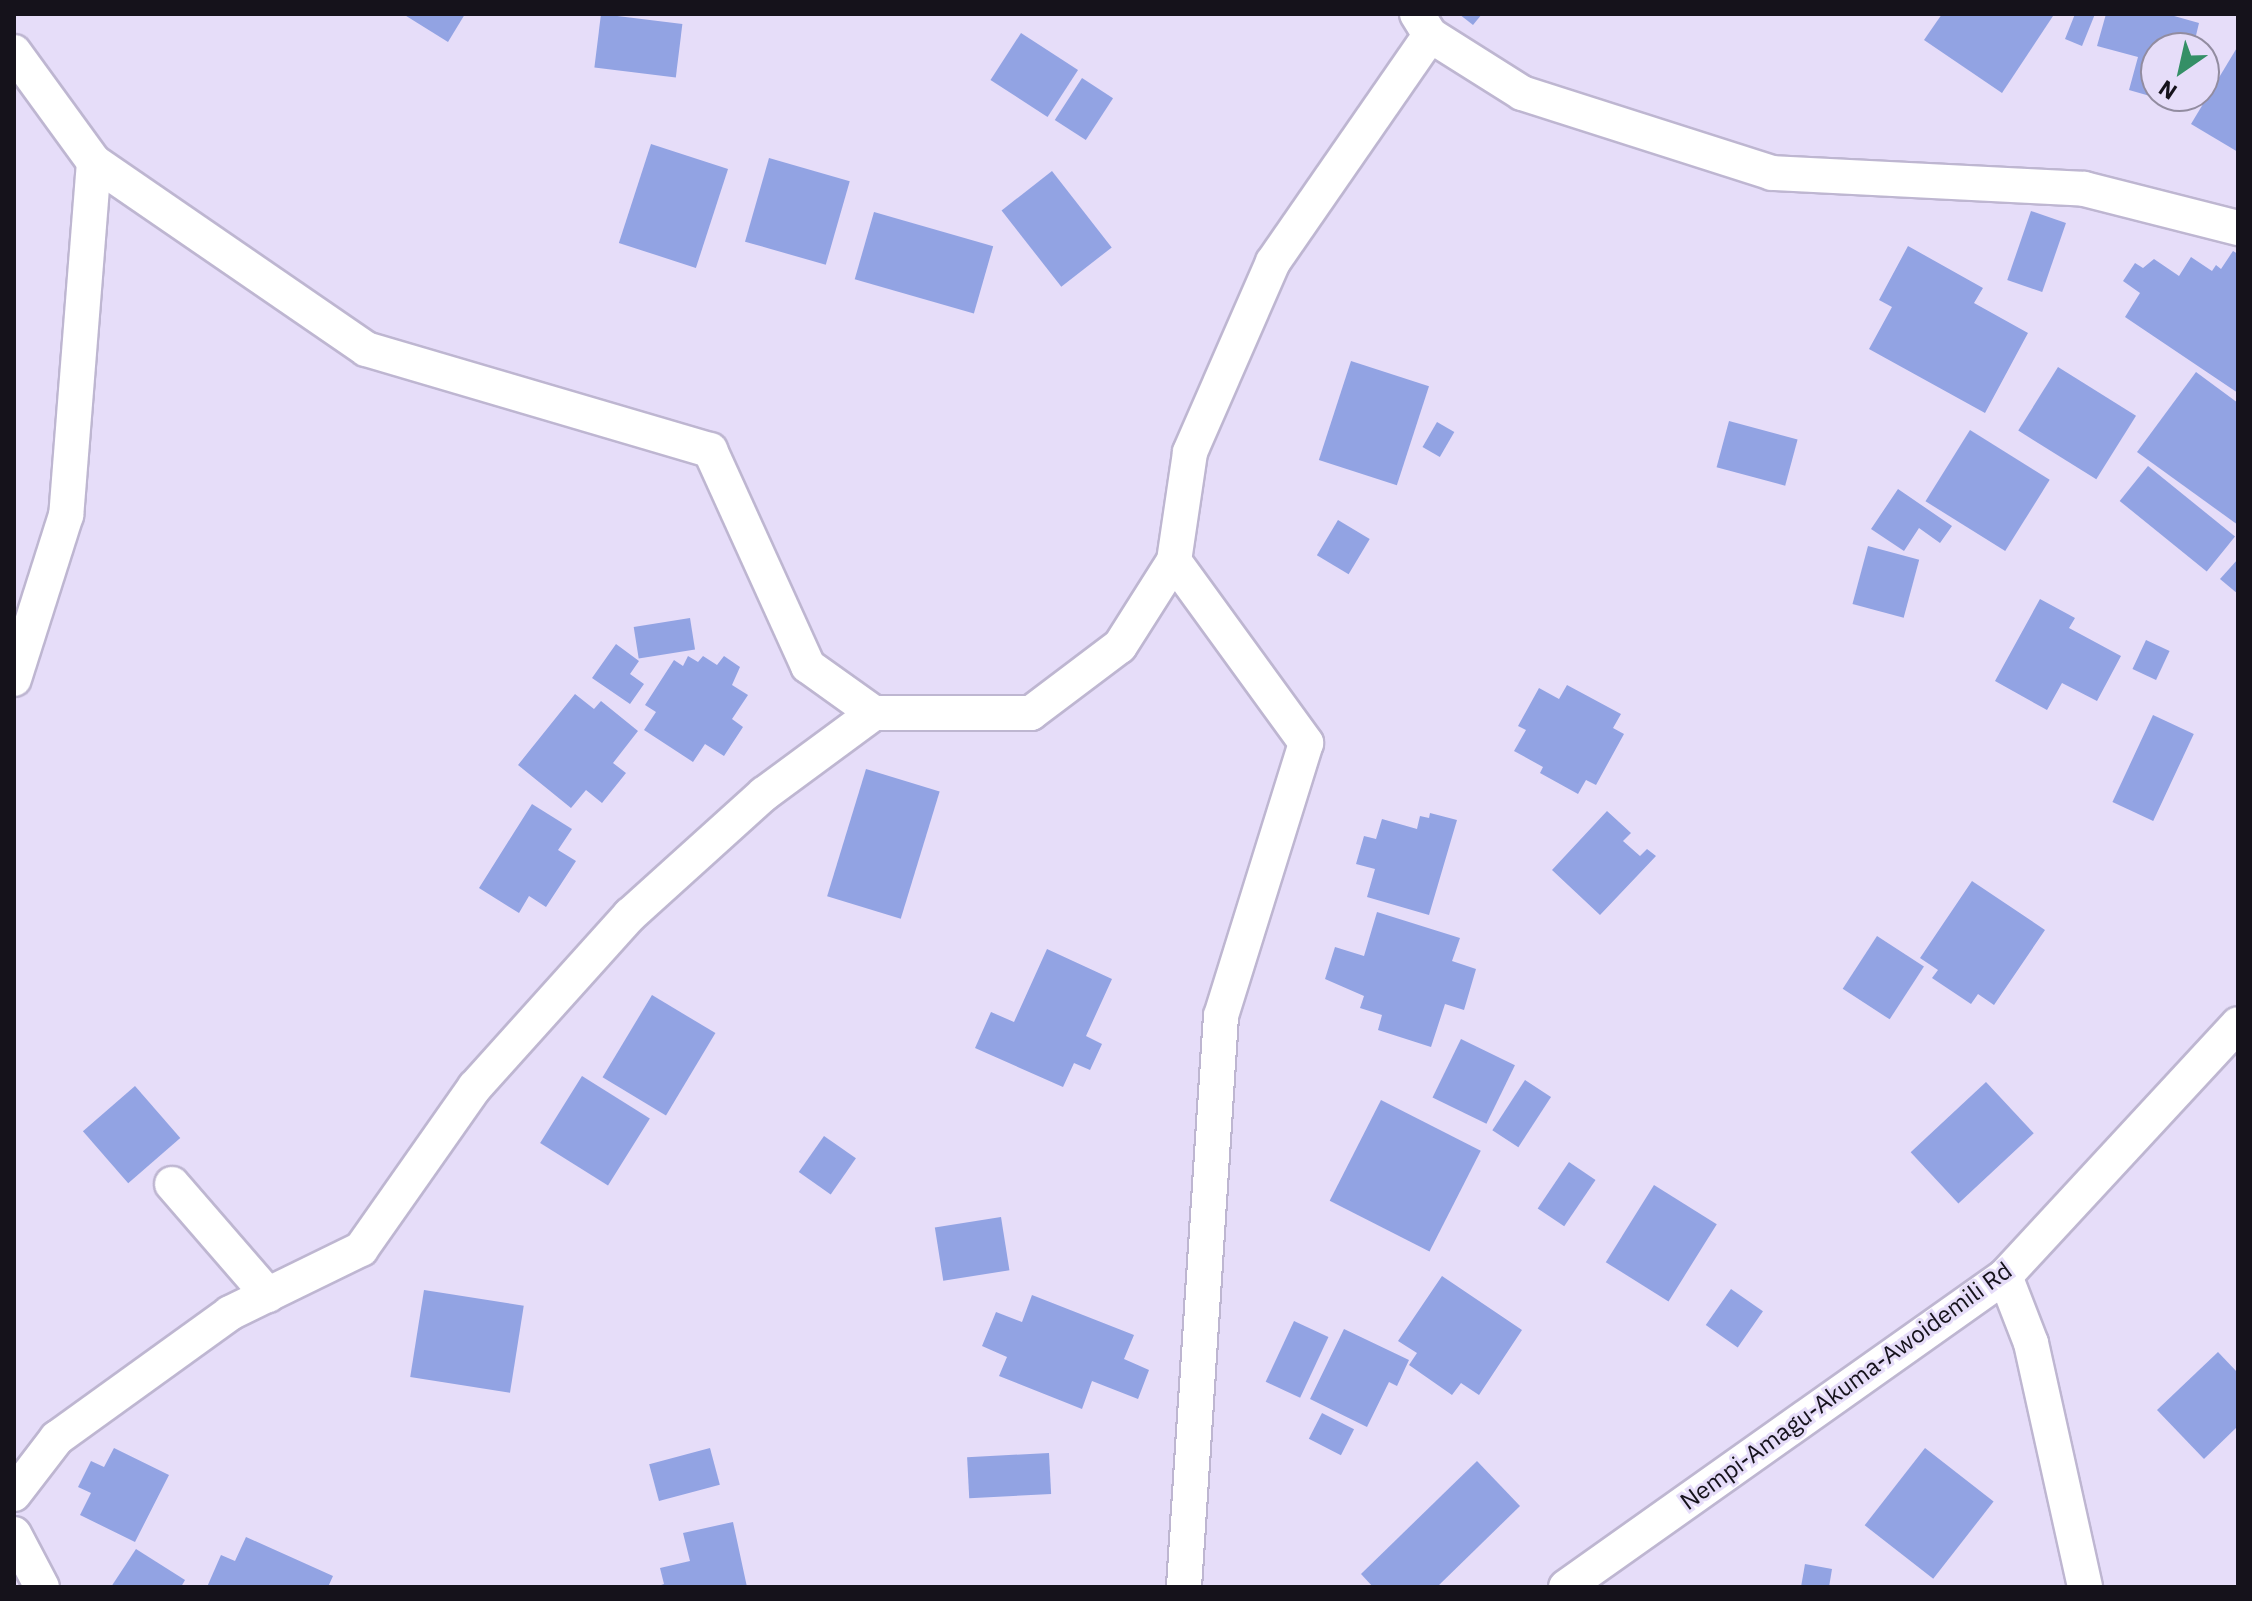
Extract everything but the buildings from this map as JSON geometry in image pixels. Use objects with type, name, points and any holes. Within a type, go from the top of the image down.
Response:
[{"type":"street","points":[[14,52],[94,162],[366,349],[710,450],[808,666],[874,713],[1031,713],[1120,646],[1174,561],[1190,452],[1273,262],[1423,25],[1522,93],[1772,173],[2084,189],[2238,228]]},
{"type":"street","points":[[14,679],[66,515],[94,162]]},
{"type":"street","points":[[1174,561],[1306,743],[1221,1016],[1184,1587]]},
{"type":"street","points":[[14,1494],[57,1438],[230,1313],[361,1249],[475,1087],[630,915],[764,794],[874,713]]},
{"type":"street","name":"Nempi-Amagu-Akuma-Awoidemili Rd","points":[[1566,1587],[2005,1276],[2238,1024]]},
{"type":"street","points":[[172,1184],[268,1295]]},
{"type":"street","points":[[2005,1276],[2031,1343],[2085,1587]]},
{"type":"street","points":[[14,1534],[42,1587]]}]
